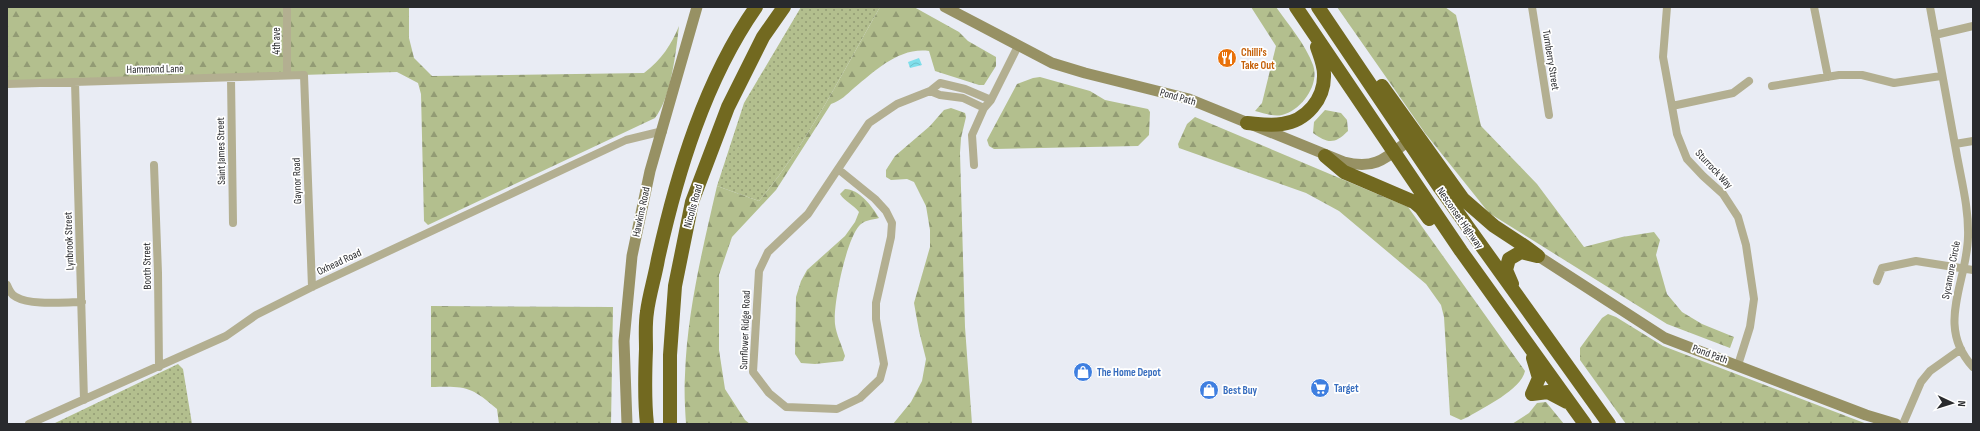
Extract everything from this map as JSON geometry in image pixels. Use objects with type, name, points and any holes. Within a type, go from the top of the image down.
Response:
[{"type":"highway","name":"Nicolls Road","points":[[647,424],[644,399],[647,313],[665,227],[681,169],[697,123],[722,66],[744,24],[756,7]]},
{"type":"highway","name":"Nicolls Road","points":[[670,424],[670,355],[675,286],[692,202],[728,107],[763,37],[784,7]]},
{"type":"highway","name":"Nesconset Highway","points":[[1296,7],[1393,153],[1585,424]]},
{"type":"highway","name":"Nesconset Highway","points":[[1318,7],[1408,141],[1609,424]]},
{"type":"highway","points":[[1327,7],[1456,190],[1478,213],[1538,256]]},
{"type":"highway","points":[[1248,124],[1276,125],[1289,123],[1301,118],[1314,106],[1322,90],[1324,74],[1323,65],[1310,28]]},
{"type":"highway","points":[[1325,156],[1344,172],[1414,202],[1424,211],[1436,229],[1461,251]]},
{"type":"highway","points":[[1521,302],[1508,274],[1507,262],[1521,252],[1538,256]]},
{"type":"highway","points":[[1529,346],[1539,378],[1532,394],[1542,391],[1551,392],[1572,405]]},
{"type":"street","name":"4th ave","points":[[287,7],[287,75]]},
{"type":"street","name":"Hawkins Road","points":[[627,424],[624,341],[632,256],[650,171],[663,131],[697,7]]},
{"type":"street","name":"Pond Path","points":[[945,7],[1018,46],[1062,67],[1189,99],[1325,156],[1350,164],[1367,166],[1380,162],[1408,141]]},
{"type":"street","name":"Turnberry Street","points":[[1532,7],[1549,116]]},
{"type":"street","name":"Sturrock Way","points":[[1667,7],[1663,57],[1677,134],[1687,159],[1723,194],[1738,217],[1746,245],[1754,299],[1750,327],[1738,365]]},
{"type":"street","points":[[1814,7],[1828,77]]},
{"type":"street","name":"Sycamore Circle","points":[[1930,7],[1941,76],[1967,211],[1967,251],[1956,300],[1954,317],[1956,335],[1961,349],[1973,367]]},
{"type":"street","points":[[1935,35],[1973,26]]},
{"type":"street","points":[[974,165],[972,135],[984,108],[991,100],[1018,46]]},
{"type":"street","name":"Hammond Lane","points":[[7,84],[304,75]]},
{"type":"street","name":"Gaynor Road","points":[[304,75],[312,287]]},
{"type":"street","points":[[1772,86],[1828,77],[1862,75],[1894,83],[1941,76]]},
{"type":"street","name":"Saint James Street","points":[[231,78],[233,223]]},
{"type":"street","points":[[1672,106],[1733,93],[1749,81]]},
{"type":"street","name":"Lynbrook Street","points":[[75,82],[84,400]]},
{"type":"street","name":"Sunflower Ridge Road","points":[[838,169],[875,199],[886,211],[892,223],[891,237],[876,302],[876,319],[884,364],[880,380],[860,398],[837,409],[786,407],[769,393],[753,372],[759,271],[768,252],[808,214],[838,169],[869,123],[897,104],[930,90],[940,83],[965,89],[991,100]]},
{"type":"street","points":[[946,96],[948,85]]},
{"type":"street","points":[[930,90],[946,96],[963,98],[984,108]]},
{"type":"street","name":"Oxhead Road","points":[[30,424],[226,336],[256,315],[312,287],[626,140],[663,131]]},
{"type":"street","points":[[1955,144],[1973,141]]},
{"type":"street","name":"Booth Street","points":[[154,165],[158,273],[159,367]]},
{"type":"street","name":"Pond Path","points":[[1538,256],[1665,338],[1866,415],[1896,424]]},
{"type":"street","points":[[1877,281],[1882,268],[1909,262],[1926,262],[1973,270]]},
{"type":"street","points":[[7,285],[10,293],[16,298],[28,300],[82,302]]},
{"type":"street","points":[[1903,424],[1921,382],[1930,371],[1961,349]]},
{"type":"green space","points":[[7,7],[409,7],[409,38],[414,58],[432,76],[644,73],[665,51],[679,26],[669,87],[661,109],[655,118],[428,225],[424,221],[421,94],[418,83],[397,72],[7,84]]},
{"type":"green space","points":[[801,7],[880,7],[809,132],[777,179],[759,201],[717,186],[744,103]]},
{"type":"green space","points":[[880,7],[914,7],[959,32],[968,41],[996,57],[996,66],[984,85],[979,85],[935,71],[929,51],[908,53],[898,56],[888,62],[870,74],[844,97],[831,104],[776,190],[732,237],[719,275],[719,350],[725,389],[745,420],[750,424],[686,424],[685,381],[686,351],[689,327],[696,280],[717,186],[759,201],[777,179],[809,132]]},
{"type":"green space","points":[[1251,7],[1276,7],[1301,42],[1313,65],[1314,80],[1308,95],[1296,108],[1282,115],[1272,115],[1255,111],[1262,103],[1276,46]]},
{"type":"green space","points":[[1337,7],[1445,7],[1456,15],[1481,126],[1537,184],[1584,247],[1622,237],[1654,232],[1660,240],[1656,255],[1667,294],[1682,312],[1702,324],[1734,337],[1730,348],[1667,324],[1489,213],[1425,133]]},
{"type":"green space","points":[[1040,77],[1090,91],[1105,100],[1148,109],[1150,112],[1149,135],[1138,146],[994,149],[989,146],[987,140],[1017,84]]},
{"type":"green space","points":[[951,108],[965,113],[966,117],[961,138],[960,153],[965,327],[972,424],[893,424],[911,402],[922,381],[926,359],[914,303],[930,247],[930,230],[926,206],[914,182],[907,179],[891,180],[886,177],[886,170],[895,156],[930,126],[944,110]]},
{"type":"green space","points":[[1325,110],[1341,113],[1347,120],[1348,131],[1335,140],[1327,141],[1313,133],[1314,122]]},
{"type":"green space","points":[[1195,117],[1408,207],[1525,371],[1517,385],[1501,397],[1468,417],[1461,420],[1450,415],[1444,317],[1441,305],[1426,284],[1339,211],[1306,193],[1179,148],[1178,144],[1187,124]]},
{"type":"green space","points":[[845,189],[855,192],[865,199],[879,218],[866,221],[859,226],[849,245],[841,273],[836,302],[835,324],[845,356],[843,361],[815,364],[801,363],[795,354],[796,297],[801,281],[807,270],[845,236],[855,222],[859,212],[840,194]]},
{"type":"green space","points":[[431,306],[613,307],[611,424],[499,424],[497,409],[474,392],[460,387],[431,387]]},
{"type":"green space","points":[[1608,314],[1616,317],[1663,346],[1867,424],[1626,424],[1580,360],[1580,348],[1602,318]]},
{"type":"green space","points":[[178,364],[183,369],[192,424],[53,424]]},
{"type":"green space","points":[[1546,402],[1564,424],[1512,424],[1529,413],[1537,403]]},
{"type":"water","points":[[919,58],[922,65],[910,68],[908,62]]},
{"type":"place","name":"Chilli's Take Out","points":[[1227,58]]},
{"type":"place","name":"The Home Depot","points":[[1083,372]]},
{"type":"place","name":"Target","points":[[1320,388]]},
{"type":"place","name":"Best Buy","points":[[1209,390]]}]
